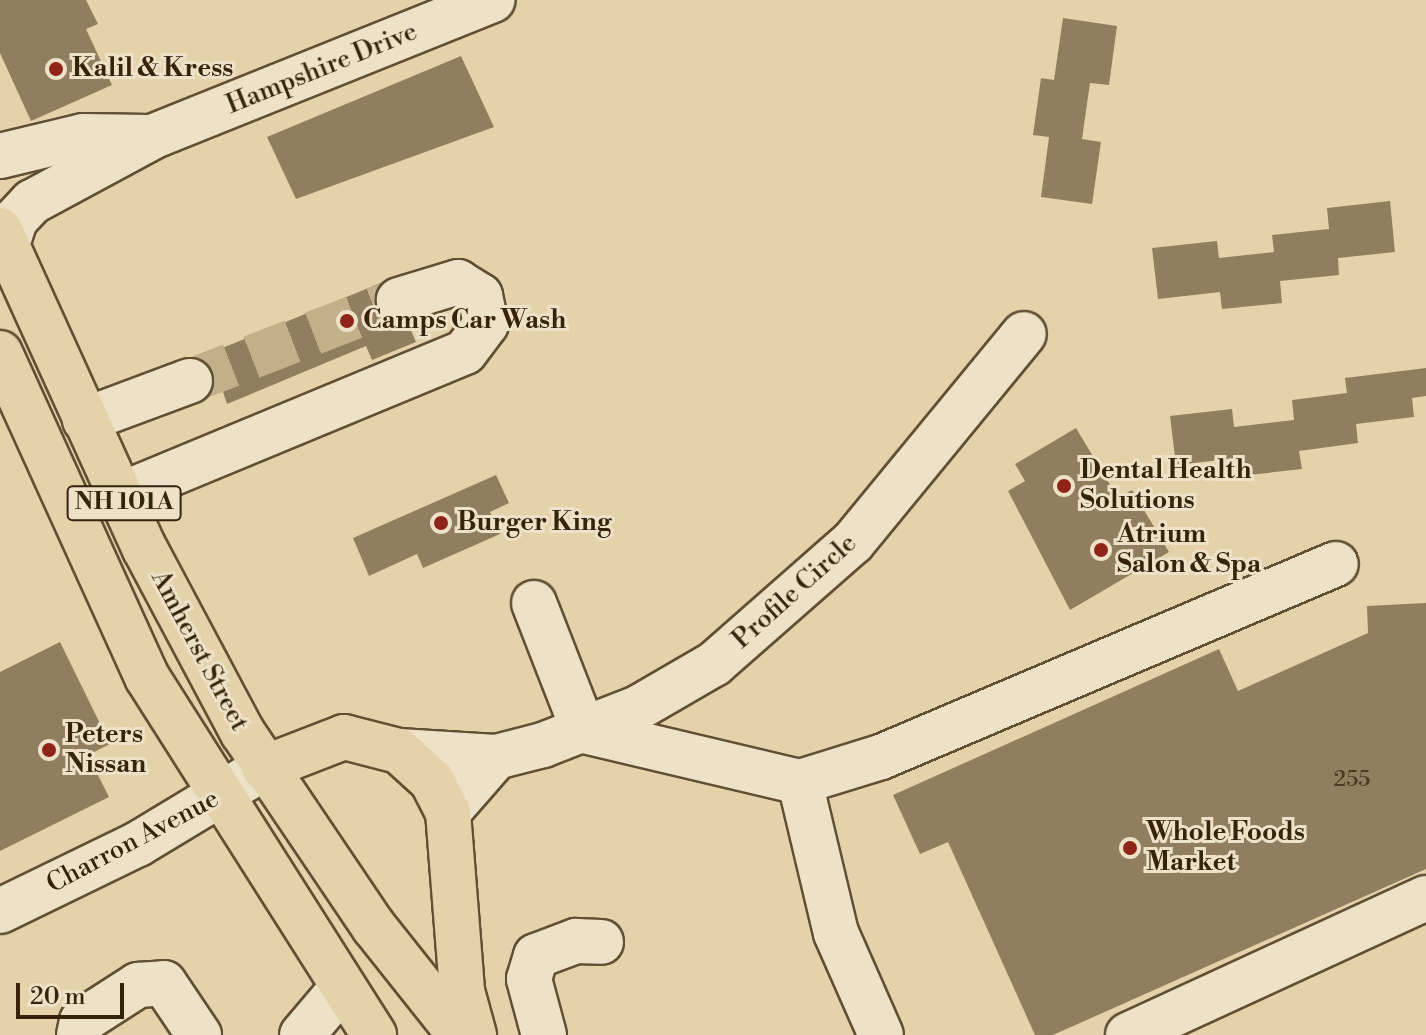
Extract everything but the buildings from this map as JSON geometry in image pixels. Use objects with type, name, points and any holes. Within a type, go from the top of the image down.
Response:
[{"type":"highway","name":"Amherst Street","points":[[3,237],[120,495],[264,768],[460,1035]]},
{"type":"highway","name":"NH 101A","points":[[0,353],[141,664],[217,797],[374,1035]]},
{"type":"highway","points":[[264,768],[344,737],[399,751],[432,781],[448,812],[462,991],[474,1035]]},
{"type":"street","name":"Hampshire Drive","points":[[3,237],[32,202],[152,137],[493,0]]},
{"type":"street","name":"Hampshire Drive","points":[[0,156],[83,136],[152,137]]},
{"type":"street","points":[[120,495],[465,352],[486,324],[480,296],[458,282],[399,300]]},
{"type":"street","name":"Profile Circle","points":[[399,751],[496,757],[584,731],[714,664],[816,577],[899,490],[1024,334]]},
{"type":"street","points":[[85,420],[190,381]]},
{"type":"street","points":[[534,603],[584,731],[800,782],[881,757],[1336,564]]},
{"type":"street","points":[[448,812],[496,757]]},
{"type":"street","name":"Charron Avenue","points":[[0,911],[217,797],[264,768]]},
{"type":"street","points":[[800,782],[836,933],[881,1035]]},
{"type":"street","points":[[1128,1035],[1426,898]]},
{"type":"street","points":[[544,1035],[529,979],[536,956],[576,941],[601,942]]},
{"type":"street","points":[[79,1035],[82,1021],[138,985],[164,983],[199,1035]]},
{"type":"street","points":[[302,1035],[341,989]]},
{"type":"tunnel","points":[[190,381],[399,300]]},
{"type":"place","name":"Kalil & Kress","points":[[56,69]]},
{"type":"place","name":"Camps Car Wash","points":[[347,321]]},
{"type":"place","name":"Dental Health Solutions","points":[[1064,486]]},
{"type":"place","name":"Burger King","points":[[441,523]]},
{"type":"place","name":"Atrium Salon & Spa","points":[[1101,550]]},
{"type":"place","name":"Peters Nissan","points":[[49,750]]},
{"type":"place","name":"Whole Foods Market","points":[[1130,848]]}]
